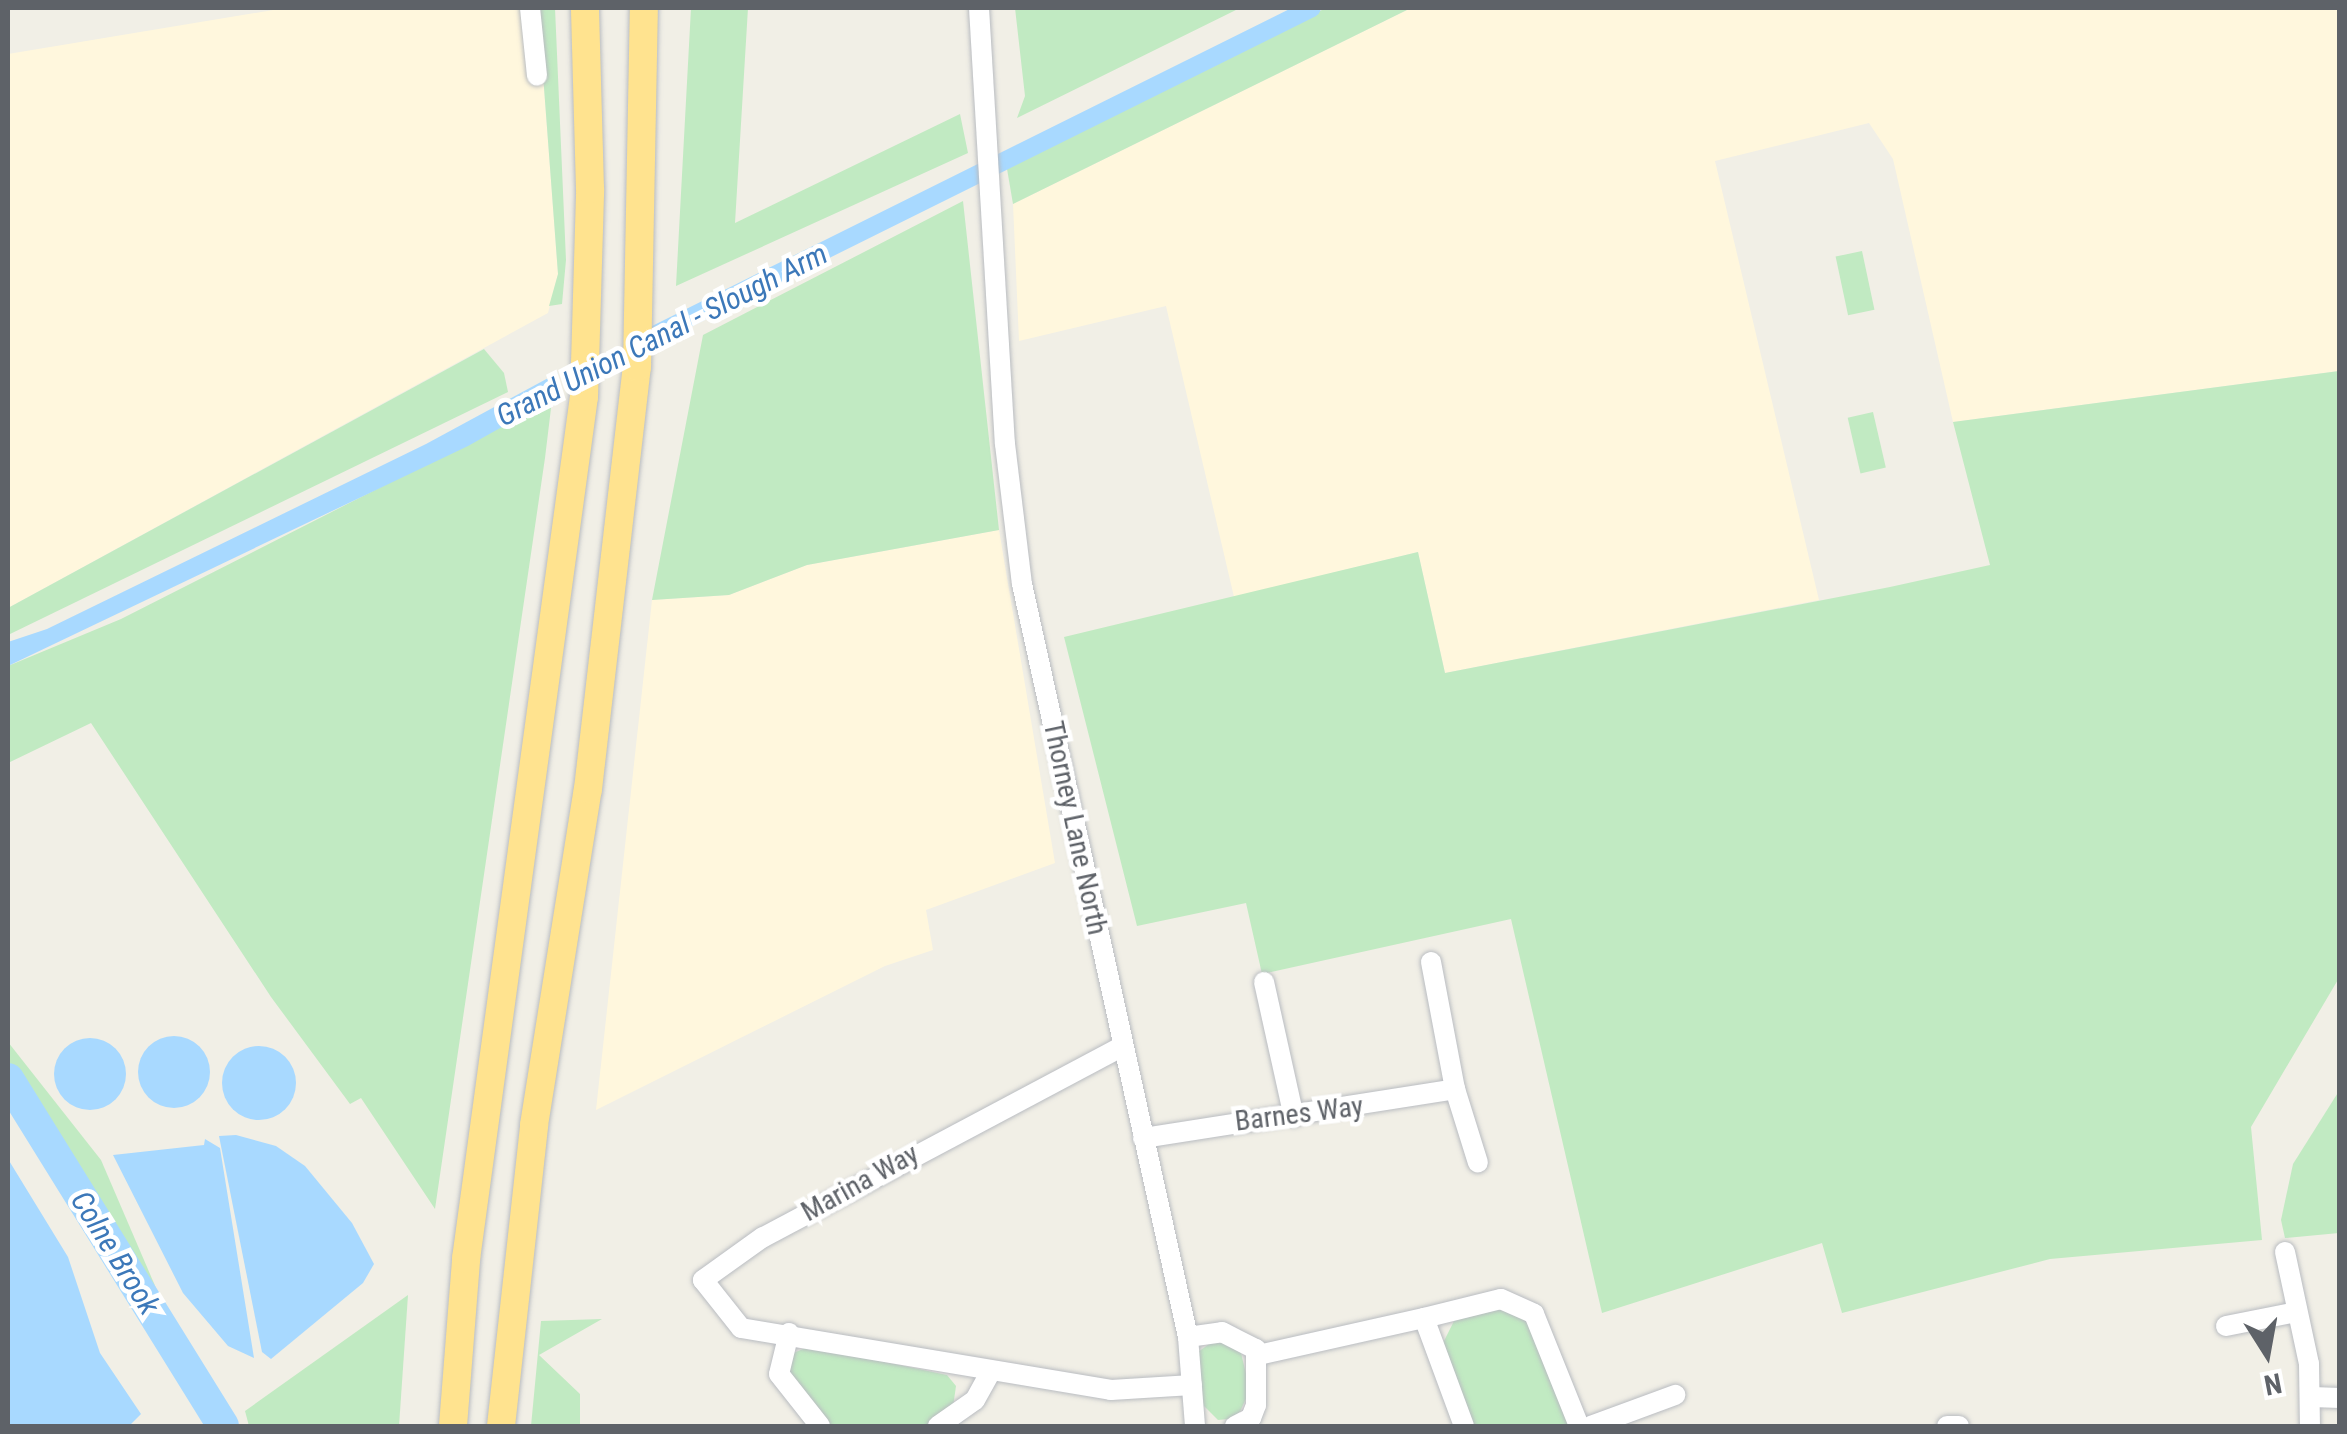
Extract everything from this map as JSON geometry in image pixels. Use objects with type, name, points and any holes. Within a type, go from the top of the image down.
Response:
[{"type":"highway","points":[[453,1426],[466,1259],[584,396],[585,8]]},
{"type":"highway","points":[[502,1426],[534,1124],[588,788],[637,367],[644,8]]},
{"type":"street","points":[[530,8],[537,76]]},
{"type":"street","name":"Thorney Lane North","points":[[979,8],[1005,444],[1022,584],[1188,1337],[1196,1426]]},
{"type":"street","points":[[1430,962],[1455,1090],[1478,1162]]},
{"type":"street","points":[[1264,982],[1294,1117]]},
{"type":"street","name":"Marina Way","points":[[789,1333],[741,1328],[703,1280],[779,1228],[1121,1047]]},
{"type":"street","name":"Barnes Way","points":[[1144,1138],[1455,1090]]},
{"type":"street","points":[[2285,1252],[2312,1397],[2310,1426]]},
{"type":"street","points":[[1258,1355],[1501,1299],[1519,1302],[1546,1334],[1579,1426]]},
{"type":"street","points":[[2226,1326],[2297,1312]]},
{"type":"street","points":[[1424,1318],[1464,1426]]},
{"type":"street","points":[[1188,1337],[1222,1332],[1244,1339],[1258,1355],[1256,1405],[1251,1418],[1235,1426]]},
{"type":"street","points":[[820,1426],[780,1374],[789,1333],[1111,1390],[1192,1386]]},
{"type":"street","points":[[938,1426],[975,1400],[991,1371]]},
{"type":"street","points":[[1591,1426],[1674,1395]]},
{"type":"street","points":[[2312,1397],[2340,1398]]},
{"type":"street","points":[[1948,1426],[1959,1426]]},
{"type":"shaded area","points":[[285,8],[538,8],[558,274],[548,313],[8,608],[8,54]]},
{"type":"shaded area","points":[[1411,8],[2339,8],[2339,371],[1953,422],[1893,159],[1869,123],[1715,161],[1819,600],[1445,673],[1418,552],[1234,597],[1166,306],[1019,341],[1013,204]]},
{"type":"shaded area","points":[[999,530],[1055,863],[926,910],[933,950],[885,966],[596,1110],[652,600],[729,595],[807,565]]},
{"type":"green space","points":[[538,8],[555,8],[566,260],[562,304],[549,306],[558,274]]},
{"type":"green space","points":[[691,8],[748,8],[735,223],[960,114],[968,153],[676,286]]},
{"type":"green space","points":[[1015,8],[1240,8],[1017,118],[1025,96]]},
{"type":"green space","points":[[1326,8],[1411,8],[1013,204],[1006,163]]},
{"type":"green space","points":[[963,201],[999,530],[807,565],[729,595],[652,600],[703,335]]},
{"type":"green space","points":[[1862,251],[1874,310],[1848,315],[1836,257]]},
{"type":"green space","points":[[484,349],[504,373],[508,392],[8,635],[8,608]]},
{"type":"green space","points":[[2339,371],[2339,978],[2251,1127],[2262,1240],[2050,1259],[1842,1313],[1822,1243],[1602,1313],[1511,919],[1262,974],[1246,903],[1137,926],[1064,637],[1418,552],[1445,673],[1890,587],[1990,565],[1953,422]]},
{"type":"green space","points":[[552,400],[435,1209],[361,1098],[350,1104],[271,997],[91,723],[8,763],[8,666],[121,619]]},
{"type":"green space","points":[[1873,412],[1886,468],[1860,473],[1848,418]]},
{"type":"green space","points":[[8,1042],[101,1160],[156,1288],[8,1075]]},
{"type":"green space","points":[[2339,1091],[2339,1233],[2285,1238],[2281,1220],[2293,1164]]},
{"type":"green space","points":[[408,1295],[399,1426],[249,1426],[245,1411]]},
{"type":"green space","points":[[1511,1306],[1529,1316],[1569,1426],[1472,1426],[1442,1345],[1456,1317]]},
{"type":"green space","points":[[602,1319],[539,1355],[580,1394],[580,1426],[531,1426],[541,1321]]},
{"type":"green space","points":[[1216,1339],[1241,1353],[1250,1390],[1237,1418],[1218,1420],[1202,1404],[1198,1352]]},
{"type":"green space","points":[[810,1346],[947,1375],[956,1386],[953,1407],[924,1426],[828,1426],[788,1373],[791,1354]]},
{"type":"water","points":[[637,330],[636,352],[468,446],[8,666],[8,642],[47,629],[426,444]]},
{"type":"water","points":[[174,1036],[188,1038],[200,1046],[208,1058],[208,1086],[200,1098],[188,1106],[174,1108],[160,1106],[148,1098],[140,1086],[138,1072],[140,1058],[148,1046],[160,1038]]},
{"type":"water","points":[[90,1038],[116,1048],[126,1074],[116,1100],[90,1110],[64,1100],[54,1074],[64,1048]]},
{"type":"water","points":[[259,1046],[285,1057],[296,1083],[285,1109],[259,1120],[233,1109],[222,1083],[233,1057]]},
{"type":"water","points":[[236,1135],[276,1146],[305,1166],[352,1223],[374,1264],[363,1283],[271,1359],[262,1352],[219,1136]]},
{"type":"water","points":[[205,1139],[220,1148],[254,1358],[228,1346],[183,1293],[113,1155],[204,1145]]},
{"type":"water","points":[[8,1159],[68,1257],[100,1353],[141,1414],[129,1426],[8,1426]]},
{"type":"pier","points":[[635,326],[639,356],[555,403],[558,369]]},
{"type":"waterway","name":"Grand Union Canal - Slough Arm","points":[[632,346],[1312,8]]},
{"type":"waterway","name":"Colne Brook","points":[[8,1079],[223,1426]]}]
